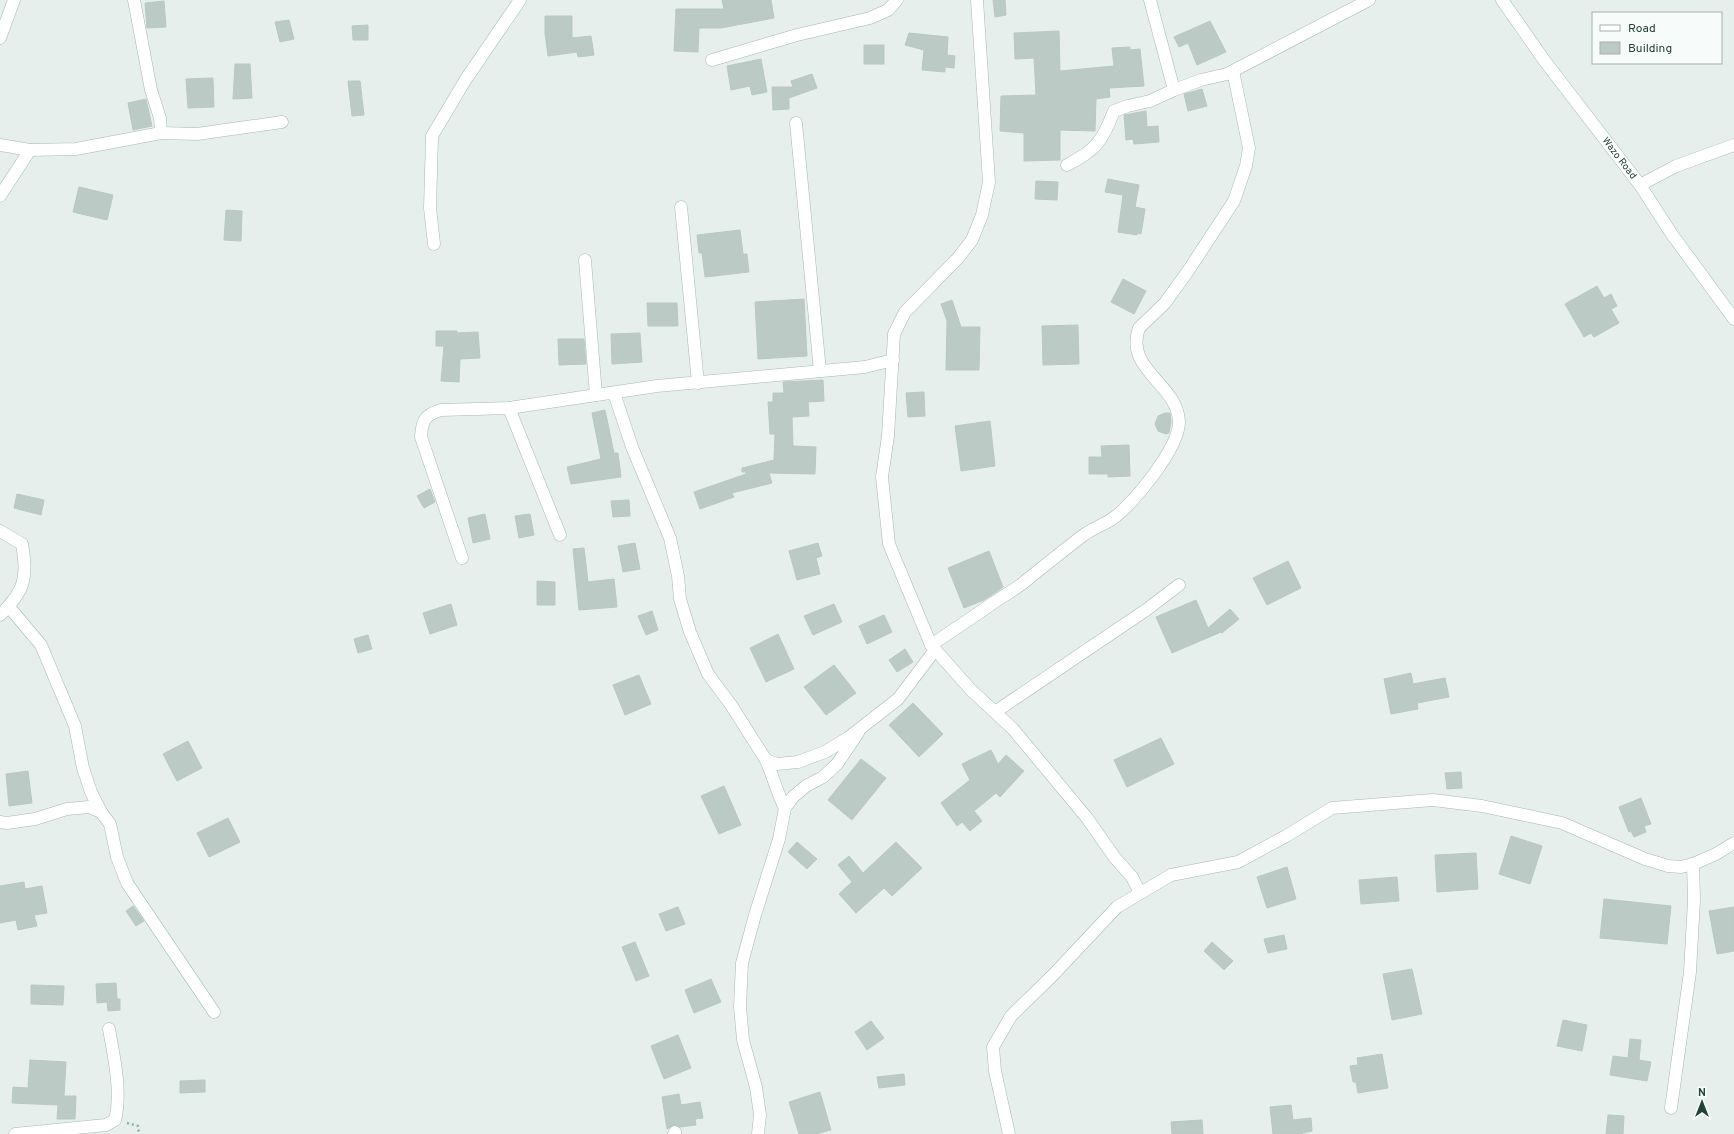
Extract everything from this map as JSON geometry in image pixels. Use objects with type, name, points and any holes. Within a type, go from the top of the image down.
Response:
[{"type":"street","points":[[0,38],[14,0]]},
{"type":"street","points":[[134,0],[151,90],[160,118],[161,133]]},
{"type":"street","points":[[434,244],[430,208],[432,136],[466,79],[520,0]]},
{"type":"street","points":[[712,60],[771,42],[870,18],[888,10],[897,0]]},
{"type":"street","points":[[977,0],[989,182],[982,215],[972,240],[958,258],[905,312],[894,334],[888,436],[882,477],[889,544],[933,648],[971,690],[1013,729],[1087,818],[1115,858],[1132,878],[1140,893]]},
{"type":"street","points":[[1150,0],[1174,90]]},
{"type":"street","points":[[1066,165],[1085,156],[1100,142],[1114,111],[1128,106],[1150,102],[1174,90],[1233,71],[1369,0]]},
{"type":"street","name":"Wazo Road","points":[[1502,0],[1544,60],[1640,185],[1671,233],[1734,319]]},
{"type":"street","points":[[766,760],[777,764],[798,762],[825,752],[848,738],[898,699],[933,648],[1087,533],[1112,519],[1137,495],[1163,462],[1179,431],[1177,409],[1168,394],[1144,366],[1136,347],[1137,333],[1139,328],[1165,303],[1234,201],[1246,166],[1249,148],[1233,71]]},
{"type":"street","points":[[0,144],[30,150],[76,150],[161,133],[197,134],[282,122]]},
{"type":"street","points":[[796,123],[820,371]]},
{"type":"street","points":[[1640,185],[1676,166],[1734,145]]},
{"type":"street","points":[[0,196],[30,150]]},
{"type":"street","points":[[681,207],[698,383]]},
{"type":"street","points":[[586,260],[596,395]]},
{"type":"street","points":[[462,558],[421,437],[422,422],[431,413],[441,410],[509,408],[657,386],[865,367],[893,360]]},
{"type":"street","points":[[614,393],[632,446],[670,538],[678,576],[680,599],[690,632],[708,674],[766,760],[785,808]]},
{"type":"street","points":[[509,408],[560,535]]},
{"type":"street","points":[[0,531],[22,544],[25,560],[25,576],[17,598],[0,615]]},
{"type":"street","points":[[995,712],[1146,610],[1179,585]]},
{"type":"street","points":[[9,606],[41,645],[75,726],[79,754],[84,774],[101,812],[110,824],[118,857],[127,883],[214,1012]]},
{"type":"street","points":[[758,1134],[760,1114],[756,1087],[743,1040],[740,986],[742,963],[755,915],[779,839],[785,808],[793,796],[806,786],[823,777],[837,764],[852,745],[862,727]]},
{"type":"street","points":[[1009,1134],[995,1071],[993,1047],[1011,1016],[1053,975],[1117,907],[1171,875],[1238,862],[1286,836],[1332,808],[1433,800],[1482,806],[1562,823],[1645,859],[1668,866],[1681,867],[1693,864],[1716,854],[1734,842]]},
{"type":"street","points":[[0,822],[7,823],[35,819],[67,809],[89,807],[101,812]]},
{"type":"street","points":[[1671,1108],[1690,972],[1694,900],[1693,864]]},
{"type":"street","points":[[15,1134],[106,1125],[115,1120],[118,1110],[116,1066],[109,1029]]},
{"type":"path","points":[[115,1120],[138,1126],[139,1134]]},
{"type":"building","points":[[722,0],[771,0],[774,18],[721,28],[699,28],[698,52],[674,51],[676,9],[724,9]]},
{"type":"building","points":[[993,0],[1005,0],[1006,15],[995,17]]},
{"type":"building","points":[[164,1],[166,27],[147,28],[145,3]]},
{"type":"building","points":[[545,16],[572,16],[572,38],[591,36],[594,55],[578,57],[577,52],[548,56],[545,33]]},
{"type":"building","points":[[289,20],[294,39],[280,42],[275,22]]},
{"type":"building","points":[[1210,21],[1226,52],[1197,65],[1188,43],[1179,47],[1174,37]]},
{"type":"building","points":[[368,25],[368,40],[353,40],[352,26]]},
{"type":"building","points":[[1059,31],[1060,71],[1114,66],[1112,48],[1130,47],[1130,50],[1140,49],[1144,86],[1109,88],[1110,97],[1096,99],[1095,131],[1060,130],[1060,160],[1024,161],[1024,133],[1000,131],[1001,96],[1036,95],[1034,58],[1015,59],[1014,33]]},
{"type":"building","points":[[909,33],[948,37],[947,55],[955,56],[954,68],[945,67],[945,72],[922,70],[924,50],[905,45]]},
{"type":"building","points":[[864,45],[884,45],[884,64],[864,64]]},
{"type":"building","points":[[761,59],[767,92],[752,95],[750,86],[731,90],[727,66]]},
{"type":"building","points":[[235,64],[250,64],[252,98],[233,99]]},
{"type":"building","points":[[812,74],[817,88],[789,98],[789,109],[773,110],[772,87],[793,87],[791,81]]},
{"type":"building","points":[[213,78],[214,107],[188,108],[186,79]]},
{"type":"building","points":[[348,81],[360,81],[364,115],[352,116]]},
{"type":"building","points":[[1202,89],[1207,106],[1188,111],[1184,94]]},
{"type":"building","points":[[146,99],[152,126],[133,130],[128,103]]},
{"type":"building","points":[[1146,111],[1147,127],[1158,126],[1159,142],[1134,144],[1133,139],[1126,140],[1124,115]]},
{"type":"building","points":[[1108,179],[1139,185],[1135,207],[1145,209],[1141,234],[1137,233],[1137,235],[1118,232],[1123,195],[1105,192]]},
{"type":"building","points":[[1036,181],[1058,182],[1057,200],[1035,199]]},
{"type":"building","points":[[79,187],[113,195],[107,220],[73,212]]},
{"type":"building","points":[[226,210],[242,211],[241,241],[224,240]]},
{"type":"building","points":[[740,230],[743,254],[747,254],[749,272],[705,277],[702,253],[699,253],[697,235]]},
{"type":"building","points":[[1123,279],[1146,291],[1134,314],[1111,302]]},
{"type":"building","points":[[1597,286],[1604,298],[1611,294],[1617,306],[1611,309],[1619,323],[1594,337],[1591,333],[1584,337],[1565,304]]},
{"type":"building","points":[[804,299],[807,356],[758,359],[755,302]]},
{"type":"building","points":[[952,300],[961,327],[980,327],[979,370],[946,370],[947,321],[941,304]]},
{"type":"building","points":[[647,303],[677,303],[678,326],[648,326]]},
{"type":"building","points":[[1078,325],[1079,364],[1043,365],[1042,326]]},
{"type":"building","points":[[436,331],[457,331],[457,333],[478,332],[480,358],[460,359],[459,382],[441,381],[444,346],[436,346]]},
{"type":"building","points":[[640,333],[642,362],[612,364],[611,334]]},
{"type":"building","points":[[558,339],[584,339],[586,364],[559,365]]},
{"type":"building","points":[[823,380],[824,401],[808,402],[809,416],[792,417],[793,446],[816,447],[815,474],[769,473],[772,483],[732,493],[734,497],[700,509],[694,492],[746,474],[746,472],[742,472],[742,468],[774,460],[775,434],[770,434],[768,402],[773,402],[773,393],[784,393],[783,382]]},
{"type":"building","points":[[924,392],[925,416],[908,417],[906,393]]},
{"type":"building","points":[[605,410],[614,453],[618,453],[621,477],[571,484],[567,467],[601,459],[592,413]]},
{"type":"building","points":[[1165,413],[1170,413],[1171,422],[1169,433],[1166,434],[1158,431],[1155,424],[1158,416]]},
{"type":"building","points":[[990,421],[995,466],[961,471],[955,426]]},
{"type":"building","points":[[1129,445],[1130,476],[1108,477],[1108,474],[1089,474],[1089,457],[1102,457],[1101,446]]},
{"type":"building","points":[[430,489],[435,502],[424,508],[417,496]]},
{"type":"building","points":[[17,494],[44,500],[41,515],[14,508]]},
{"type":"building","points":[[629,500],[630,516],[613,517],[611,501]]},
{"type":"building","points":[[485,514],[490,539],[473,543],[468,518]]},
{"type":"building","points":[[530,514],[534,535],[519,538],[515,516]]},
{"type":"building","points":[[635,543],[640,569],[623,572],[618,546]]},
{"type":"building","points":[[818,543],[822,556],[816,558],[820,574],[797,580],[789,551]]},
{"type":"building","points":[[584,548],[588,582],[614,579],[617,607],[579,610],[573,549]]},
{"type":"building","points":[[989,551],[1003,587],[984,600],[964,608],[948,568]]},
{"type":"building","points":[[1288,561],[1301,588],[1267,605],[1253,578]]},
{"type":"building","points":[[537,581],[555,582],[555,605],[537,605]]},
{"type":"building","points":[[1196,600],[1208,628],[1230,609],[1239,619],[1222,633],[1221,632],[1172,653],[1156,617]]},
{"type":"building","points":[[451,604],[457,625],[430,634],[423,613]]},
{"type":"building","points":[[834,604],[842,622],[813,635],[804,616]]},
{"type":"building","points":[[652,611],[658,630],[646,635],[638,616]]},
{"type":"building","points":[[884,615],[892,632],[867,644],[859,626]]},
{"type":"building","points":[[778,634],[794,669],[766,682],[750,648]]},
{"type":"building","points":[[368,635],[372,649],[358,653],[354,639]]},
{"type":"building","points":[[905,649],[913,662],[897,672],[889,660]]},
{"type":"building","points":[[834,665],[856,693],[826,715],[804,687]]},
{"type":"building","points":[[1411,673],[1413,684],[1445,678],[1449,697],[1417,703],[1418,709],[1391,714],[1384,679]]},
{"type":"building","points":[[639,675],[651,704],[625,715],[613,685]]},
{"type":"building","points":[[913,703],[943,734],[919,757],[889,725]]},
{"type":"building","points":[[1161,738],[1174,764],[1127,787],[1114,760]]},
{"type":"building","points":[[188,741],[202,768],[177,781],[163,754]]},
{"type":"building","points":[[991,750],[998,764],[1006,755],[1024,771],[1000,797],[996,793],[974,811],[982,821],[970,831],[962,822],[957,826],[941,803],[970,780],[962,764]]},
{"type":"building","points":[[861,759],[886,778],[852,820],[828,800]]},
{"type":"building","points":[[28,771],[32,803],[9,806],[6,774]]},
{"type":"building","points":[[1461,772],[1462,788],[1447,789],[1445,773]]},
{"type":"building","points":[[724,786],[741,825],[719,834],[701,796]]},
{"type":"building","points":[[1641,798],[1651,824],[1644,826],[1646,832],[1634,837],[1631,831],[1629,832],[1619,807]]},
{"type":"building","points":[[228,818],[240,842],[209,857],[197,833]]},
{"type":"building","points":[[1511,836],[1542,846],[1530,884],[1499,874]]},
{"type":"building","points":[[797,842],[817,859],[807,869],[788,852]]},
{"type":"building","points":[[896,842],[922,868],[892,896],[884,888],[856,913],[839,894],[852,882],[838,865],[849,856],[863,873]]},
{"type":"building","points":[[1476,853],[1478,889],[1437,892],[1435,855]]},
{"type":"building","points":[[1287,867],[1296,899],[1267,908],[1257,877]]},
{"type":"building","points":[[1397,877],[1399,901],[1361,904],[1359,880]]},
{"type":"building","points":[[24,882],[25,889],[42,886],[47,913],[34,915],[37,926],[18,930],[16,920],[0,923],[0,886]]},
{"type":"building","points":[[1604,899],[1671,906],[1667,944],[1600,938]]},
{"type":"building","points":[[133,906],[144,921],[136,926],[126,911]]},
{"type":"building","points":[[678,907],[685,924],[666,931],[659,914]]},
{"type":"building","points":[[1734,907],[1734,951],[1717,954],[1709,911]]},
{"type":"building","points":[[1284,935],[1287,949],[1268,953],[1264,939]]},
{"type":"building","points":[[635,942],[649,976],[636,981],[622,947]]},
{"type":"building","points":[[1212,942],[1233,961],[1224,970],[1204,951]]},
{"type":"building","points":[[1412,969],[1422,1014],[1392,1020],[1383,974]]},
{"type":"building","points":[[711,979],[721,1002],[694,1013],[685,990]]},
{"type":"building","points":[[116,983],[117,999],[120,999],[120,1010],[108,1011],[107,1002],[97,1003],[96,984]]},
{"type":"building","points":[[31,985],[64,986],[63,1005],[31,1004]]},
{"type":"building","points":[[1563,1020],[1587,1025],[1582,1051],[1557,1046]]},
{"type":"building","points":[[871,1021],[884,1038],[867,1050],[855,1032]]},
{"type":"building","points":[[678,1035],[691,1068],[664,1079],[651,1046]]},
{"type":"building","points":[[1630,1039],[1641,1040],[1639,1060],[1651,1062],[1647,1081],[1610,1075],[1613,1056],[1628,1058]]},
{"type":"building","points":[[1382,1054],[1388,1088],[1358,1093],[1356,1082],[1353,1082],[1350,1066],[1358,1065],[1357,1058]]},
{"type":"building","points":[[30,1060],[66,1062],[64,1096],[76,1096],[75,1119],[57,1119],[58,1105],[12,1103],[13,1087],[28,1088]]},
{"type":"building","points":[[904,1074],[905,1085],[879,1088],[877,1077]]},
{"type":"building","points":[[205,1080],[205,1092],[180,1093],[180,1081]]},
{"type":"building","points":[[820,1092],[831,1130],[816,1134],[799,1134],[789,1102]]},
{"type":"building","points":[[679,1094],[681,1105],[700,1102],[703,1118],[695,1119],[696,1125],[680,1127],[674,1125],[667,1129],[662,1097]]},
{"type":"building","points":[[1291,1105],[1293,1120],[1311,1118],[1312,1131],[1299,1134],[1273,1134],[1270,1107]]},
{"type":"building","points":[[1608,1115],[1624,1116],[1623,1134],[1606,1134]]},
{"type":"building","points":[[1202,1120],[1203,1134],[1172,1134],[1171,1122]]}]
